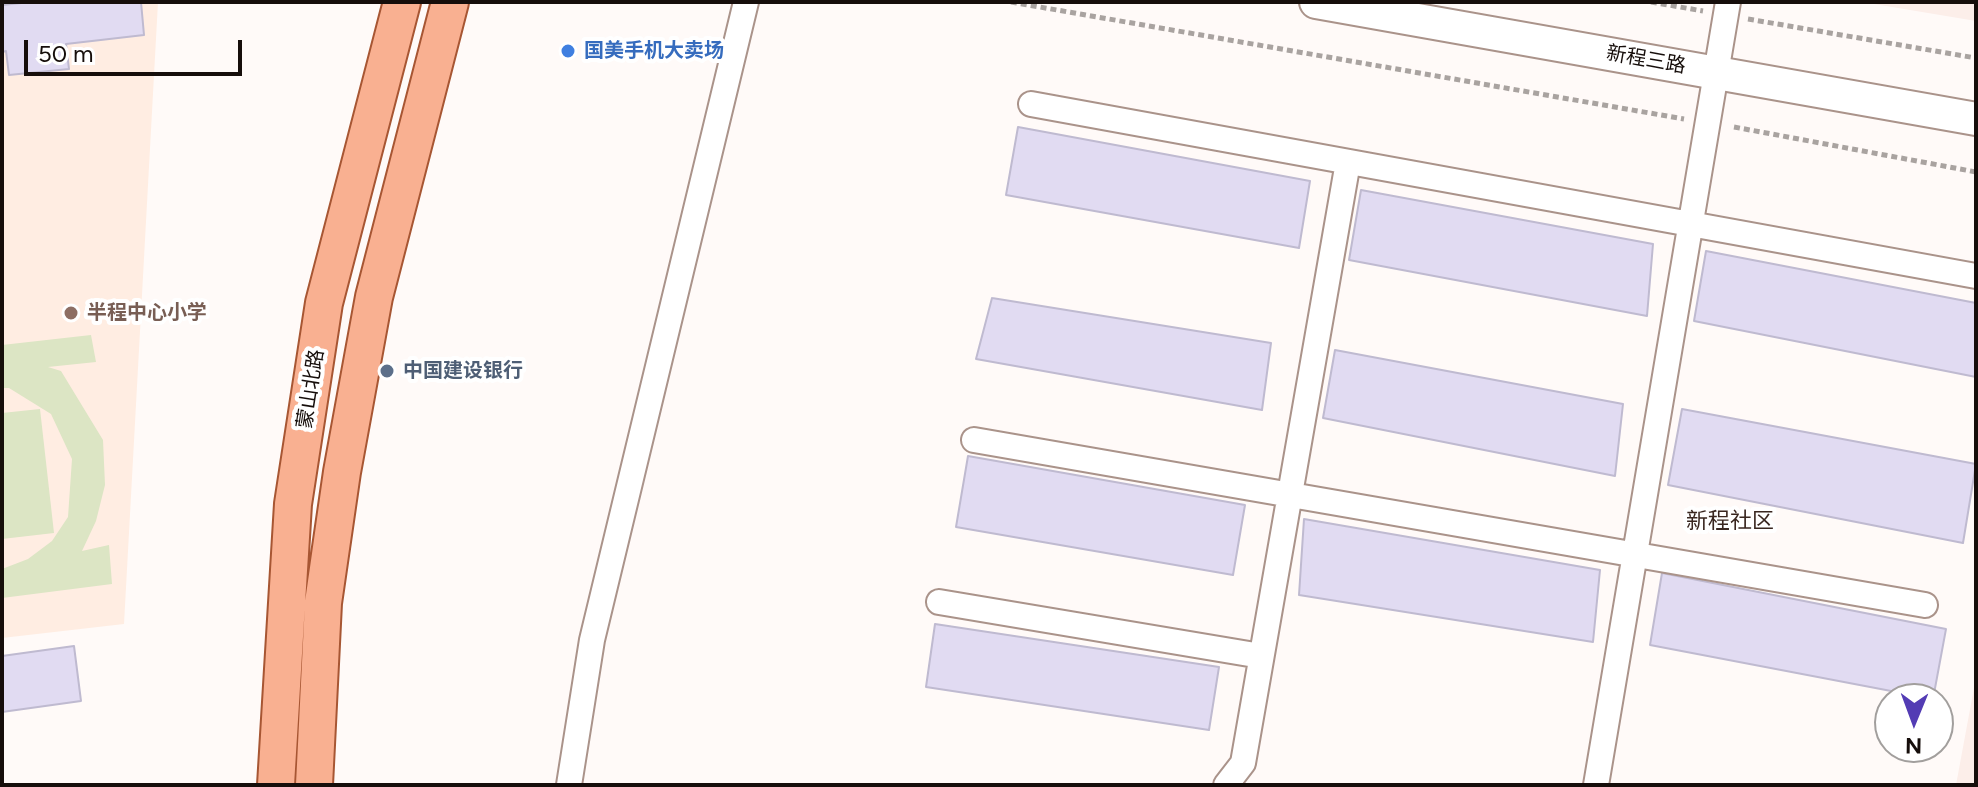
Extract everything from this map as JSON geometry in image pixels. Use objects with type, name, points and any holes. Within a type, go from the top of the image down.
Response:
[{"type":"main road","name":"蒙山北路","points":[[276,785],[293,504],[324,303],[402,2]]},
{"type":"main road","points":[[314,785],[323,603],[342,472],[374,297],[450,2]]},
{"type":"main road","name":"新程三路","points":[[1316,2],[1361,6],[1976,119]]},
{"type":"street","points":[[569,785],[592,640],[746,2]]},
{"type":"street","points":[[1596,785],[1727,8]]},
{"type":"street","points":[[1031,104],[1976,276]]},
{"type":"street","points":[[1226,785],[1243,763],[1348,162]]},
{"type":"street","points":[[974,440],[1925,605]]},
{"type":"street","points":[[939,602],[1261,656]]},
{"type":"path","points":[[1011,2],[1707,122],[1976,172]]},
{"type":"path","points":[[1651,2],[1727,8],[1976,58]]},
{"type":"shaded area","name":"半程中心小学","points":[[2,2],[158,2],[124,624],[2,638]]},
{"type":"shaded area","points":[[1862,2],[1976,2],[1976,21]]},
{"type":"shaded area","points":[[1976,677],[1976,785],[1956,785]]},
{"type":"green space","points":[[91,335],[96,362],[48,367],[61,371],[103,440],[105,485],[96,521],[82,551],[109,545],[112,584],[2,598],[2,569],[28,559],[52,541],[68,517],[72,459],[51,414],[9,388],[2,388],[2,345]]},
{"type":"green space","points":[[40,409],[54,533],[2,539],[2,413]]},
{"type":"building","points":[[141,2],[144,35],[66,44],[69,69],[9,75],[6,51],[2,52],[2,5]]},
{"type":"building","points":[[1018,127],[1310,181],[1299,248],[1006,195]]},
{"type":"building","points":[[1361,190],[1653,244],[1647,316],[1349,260]]},
{"type":"building","points":[[1706,251],[1976,303],[1976,377],[1694,321]]},
{"type":"building","points":[[992,298],[1271,343],[1262,410],[976,359]]},
{"type":"building","points":[[1335,350],[1623,404],[1615,476],[1323,418]]},
{"type":"building","points":[[1682,409],[1976,464],[1963,543],[1668,485]]},
{"type":"building","points":[[968,456],[1245,505],[1233,575],[956,527]]},
{"type":"building","points":[[1304,519],[1600,570],[1593,642],[1299,595]]},
{"type":"building","points":[[1662,573],[1946,629],[1936,683],[1874,683],[1874,688],[1650,645]]},
{"type":"building","points":[[935,624],[1219,667],[1209,730],[926,687]]},
{"type":"building","points":[[74,646],[81,701],[2,712],[2,656]]},
{"type":"place","name":"国美手机大卖场","points":[[568,51]]},
{"type":"place","name":"半程中心小学","points":[[71,313]]},
{"type":"place","name":"中国建设银行","points":[[387,371]]},
{"type":"district","name":"新程社区","points":[[1730,522]]}]
